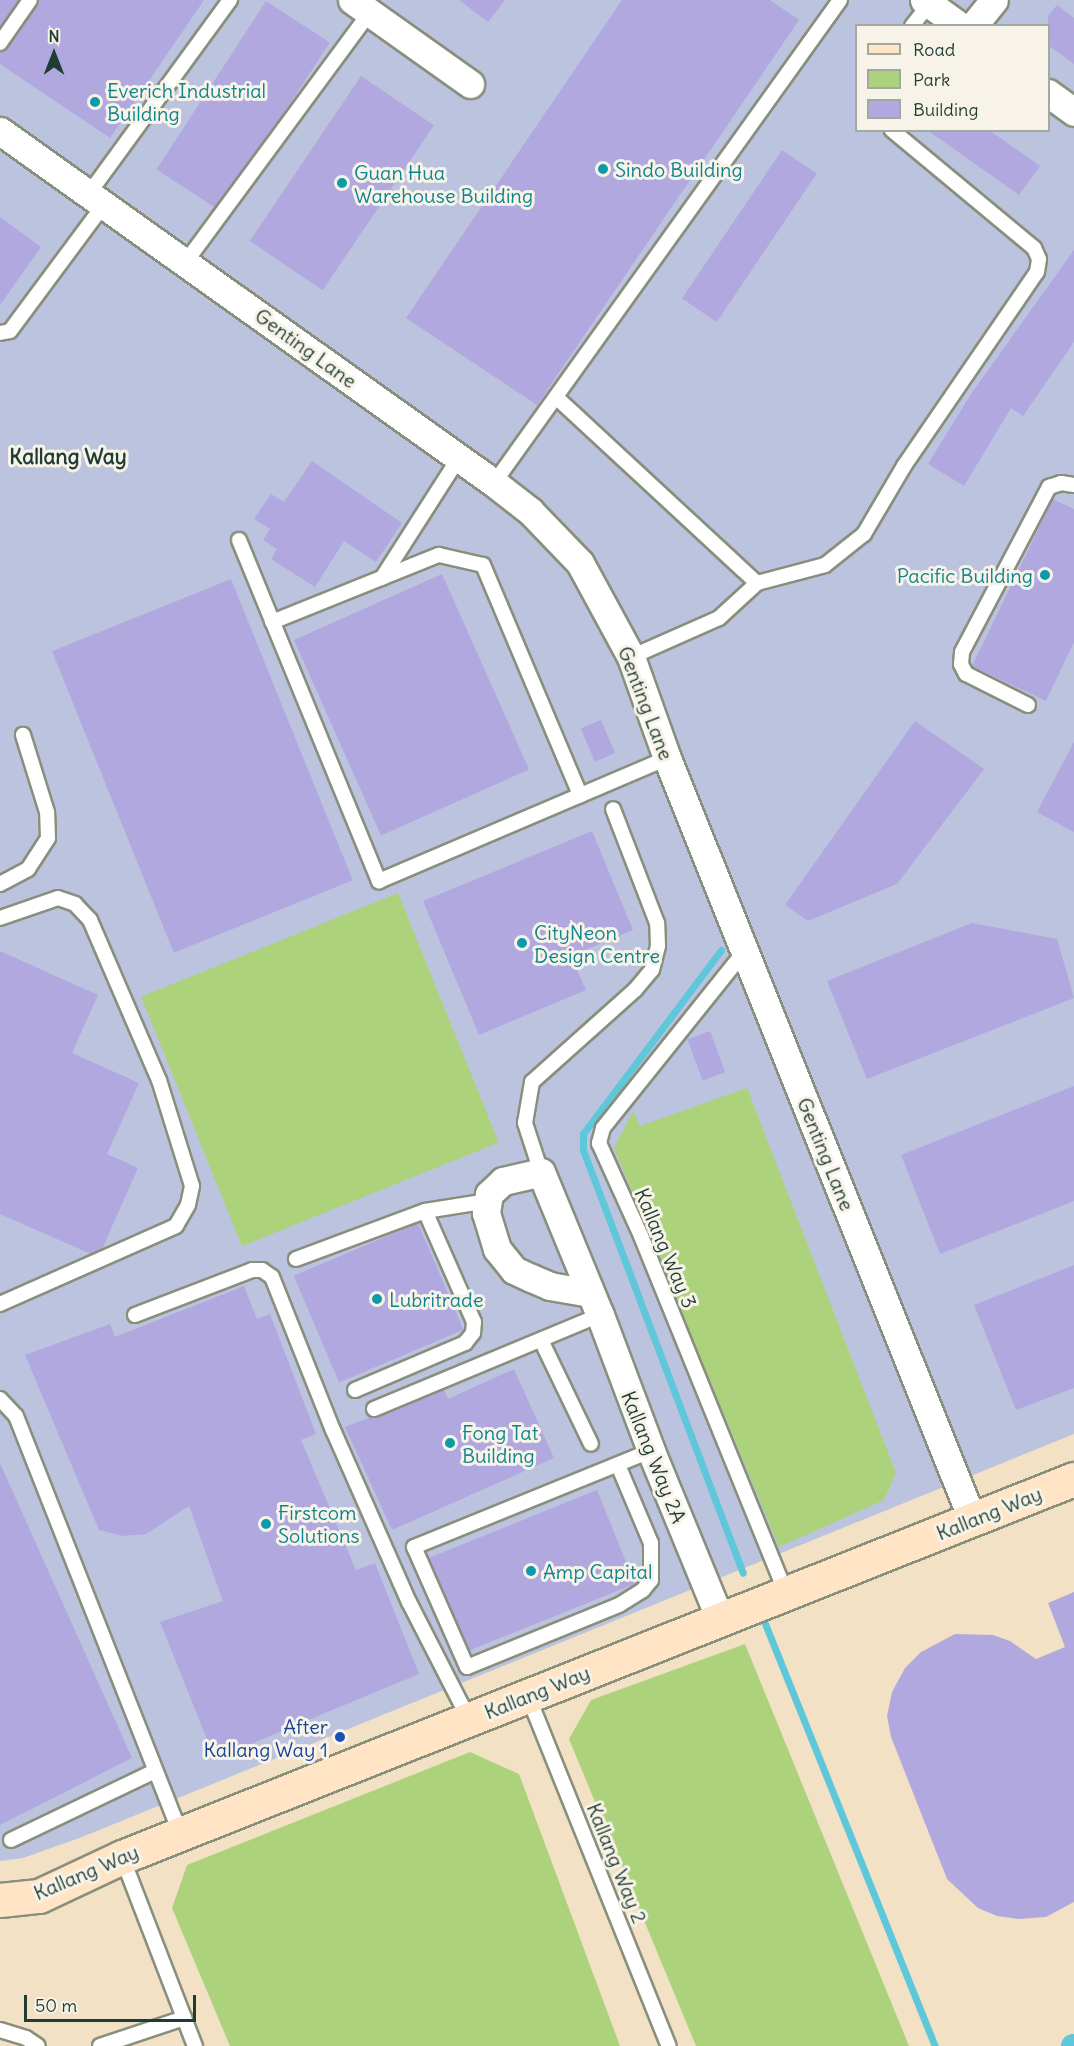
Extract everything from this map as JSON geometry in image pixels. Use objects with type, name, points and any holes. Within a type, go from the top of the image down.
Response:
[{"type":"street","points":[[975,24],[994,0]]},
{"type":"street","points":[[927,2],[957,24]]},
{"type":"street","points":[[361,6],[470,84]]},
{"type":"street","points":[[1050,94],[1074,112]]},
{"type":"street","name":"Genting Lane","points":[[0,131],[97,198],[458,459],[495,483],[530,511],[580,563],[632,657],[666,758],[972,1519]]},
{"type":"street","points":[[542,1172],[503,1180],[489,1194],[486,1213],[497,1249],[514,1270],[595,1304]]},
{"type":"street","name":"Kallang Way 2A","points":[[542,1172],[651,1451],[729,1615]]},
{"type":"street","name":"Kallang Way","points":[[0,1900],[39,1896],[180,1833],[1074,1479]]},
{"type":"lane","points":[[0,43],[30,0]]},
{"type":"lane","points":[[0,333],[10,331],[230,0]]},
{"type":"lane","points":[[495,483],[840,0]]},
{"type":"lane","points":[[913,24],[927,2]]},
{"type":"lane","points":[[185,263],[361,6]]},
{"type":"lane","points":[[632,657],[719,618],[757,583],[825,565],[864,534],[904,466],[1037,272],[1039,259],[1034,248],[894,132]]},
{"type":"lane","points":[[556,397],[757,583]]},
{"type":"lane","points":[[382,578],[458,459]]},
{"type":"lane","points":[[1028,705],[966,674],[961,664],[963,652],[1049,487],[1061,483],[1074,485]]},
{"type":"lane","points":[[238,540],[379,881],[666,758]]},
{"type":"lane","points":[[272,622],[440,555],[483,565],[580,795]]},
{"type":"lane","points":[[0,884],[28,869],[48,837],[47,812],[23,735]]},
{"type":"lane","name":"Kallang Way 2A","points":[[542,1172],[525,1123],[526,1098],[532,1082],[652,970],[658,946],[657,923],[613,809]]},
{"type":"lane","points":[[0,918],[58,898],[75,904],[90,920],[159,1080],[192,1186],[188,1205],[176,1226],[0,1304]]},
{"type":"lane","name":"Kallang Way 3","points":[[744,952],[603,1128],[599,1143],[646,1247],[778,1596]]},
{"type":"lane","points":[[296,1259],[425,1211],[488,1201]]},
{"type":"lane","points":[[355,1390],[465,1343],[473,1333],[474,1322],[425,1211]]},
{"type":"lane","points":[[135,1315],[252,1270],[262,1270],[272,1276],[333,1430],[390,1559],[469,1719]]},
{"type":"lane","points":[[374,1409],[542,1340],[595,1304]]},
{"type":"lane","points":[[542,1340],[591,1444]]},
{"type":"lane","points":[[0,1399],[16,1416],[180,1833]]},
{"type":"lane","points":[[618,1465],[651,1544],[651,1580],[643,1590],[619,1605],[467,1667],[414,1546],[651,1451]]},
{"type":"lane","name":"Kallang Way 2","points":[[528,1696],[669,2046]]},
{"type":"lane","points":[[11,1840],[155,1771]]},
{"type":"lane","points":[[122,1857],[195,2046]]},
{"type":"lane","points":[[100,2046],[184,2018]]},
{"type":"lane","points":[[0,2030],[26,2037],[38,2046]]},
{"type":"shaded area","points":[[0,0],[1074,0],[1074,1434],[82,1837],[23,1858],[0,1861]]},
{"type":"green space","points":[[398,893],[499,1142],[242,1246],[141,997]]},
{"type":"green space","points":[[747,1088],[896,1473],[884,1500],[779,1547],[614,1148],[633,1111],[640,1126]]},
{"type":"green space","points":[[745,1644],[909,2046],[696,2046],[569,1739],[591,1700]]},
{"type":"green space","points":[[470,1752],[519,1774],[620,2046],[230,2046],[172,1908],[187,1865]]},
{"type":"building","points":[[0,0],[19,0],[0,27]]},
{"type":"building","name":"Everich Industrial Building","points":[[39,0],[204,0],[110,138],[0,64],[0,52],[7,48]]},
{"type":"building","points":[[459,0],[505,0],[488,22]]},
{"type":"building","name":"Sindo Building","points":[[622,0],[770,0],[799,20],[537,405],[406,318]]},
{"type":"building","points":[[266,1],[330,42],[220,211],[157,170]]},
{"type":"building","points":[[1057,5],[1074,18],[1074,64],[1050,46],[1048,16]]},
{"type":"building","name":"Guan Hua Warehouse Building","points":[[361,76],[434,125],[323,290],[250,241]]},
{"type":"building","points":[[930,132],[992,132],[1040,166],[1019,195]]},
{"type":"building","points":[[782,150],[817,173],[717,322],[682,298]]},
{"type":"building","points":[[0,217],[41,247],[0,305]]},
{"type":"building","points":[[1074,250],[1074,342],[1023,416],[1011,408],[964,486],[928,464],[971,394]]},
{"type":"building","points":[[312,461],[402,523],[376,562],[344,541],[315,587],[271,559],[277,549],[263,540],[270,529],[254,519],[271,494],[284,502]]},
{"type":"building","name":"Pacific Building","points":[[1053,499],[1074,509],[1074,642],[1046,701],[972,666]]},
{"type":"building","points":[[442,574],[529,769],[381,835],[294,640]]},
{"type":"building","points":[[231,579],[353,880],[174,953],[52,651]]},
{"type":"building","points":[[601,720],[615,753],[595,762],[581,729]]},
{"type":"building","points":[[915,721],[984,769],[897,884],[808,921],[785,905]]},
{"type":"building","points":[[1074,742],[1074,832],[1037,812]]},
{"type":"building","name":"CityNeon Design Centre","points":[[592,831],[633,930],[571,956],[586,990],[479,1035],[423,901]]},
{"type":"building","points":[[972,923],[1057,939],[1074,998],[867,1079],[827,981]]},
{"type":"building","points":[[0,951],[98,995],[72,1053],[139,1083],[107,1154],[138,1168],[102,1249],[91,1254],[0,1214]]},
{"type":"building","points":[[710,1031],[725,1072],[702,1081],[687,1039]]},
{"type":"building","points":[[1074,1086],[1074,1201],[940,1254],[901,1155]]},
{"type":"building","name":"Lubritrade","points":[[418,1223],[463,1330],[339,1383],[294,1276]]},
{"type":"building","points":[[1074,1265],[1074,1388],[1016,1410],[974,1305]]},
{"type":"building","name":"Firstcom Solutions","points":[[244,1286],[257,1319],[270,1314],[316,1434],[301,1440],[356,1570],[375,1563],[419,1674],[215,1759],[160,1622],[223,1601],[189,1506],[146,1534],[123,1536],[99,1530],[25,1355],[110,1324],[115,1337]]},
{"type":"building","name":"Fong Tat Building","points":[[514,1369],[554,1458],[392,1530],[345,1427],[444,1389],[448,1399]]},
{"type":"building","points":[[0,1463],[132,1758],[0,1825]]},
{"type":"building","name":"Amp Capital","points":[[597,1490],[635,1584],[466,1652],[428,1558]]},
{"type":"building","points":[[1074,1592],[1074,1902],[1046,1917],[1018,1919],[997,1916],[978,1908],[947,1879],[891,1737],[887,1716],[892,1692],[905,1668],[921,1652],[955,1634],[993,1635],[1010,1641],[1036,1659],[1065,1647],[1048,1603]]},
{"type":"waterway","points":[[721,950],[583,1134],[583,1150],[743,1573]]},
{"type":"waterway","points":[[764,1621],[935,2046]]},
{"type":"place","name":"Everich Industrial Building","points":[[95,102]]},
{"type":"place","name":"Sindo Building","points":[[603,169]]},
{"type":"place","name":"Guan Hua Warehouse Building","points":[[342,183]]},
{"type":"place","name":"Pacific Building","points":[[1045,575]]},
{"type":"place","name":"CityNeon Design Centre","points":[[522,943]]},
{"type":"place","name":"Lubritrade","points":[[377,1299]]},
{"type":"place","name":"Fong Tat Building","points":[[450,1443]]},
{"type":"place","name":"Firstcom Solutions","points":[[266,1524]]},
{"type":"place","name":"Amp Capital","points":[[531,1571]]},
{"type":"place","name":"After Kallang Way 1","points":[[340,1737]]},
{"type":"district","name":"Kallang Way","points":[[68,457]]}]
